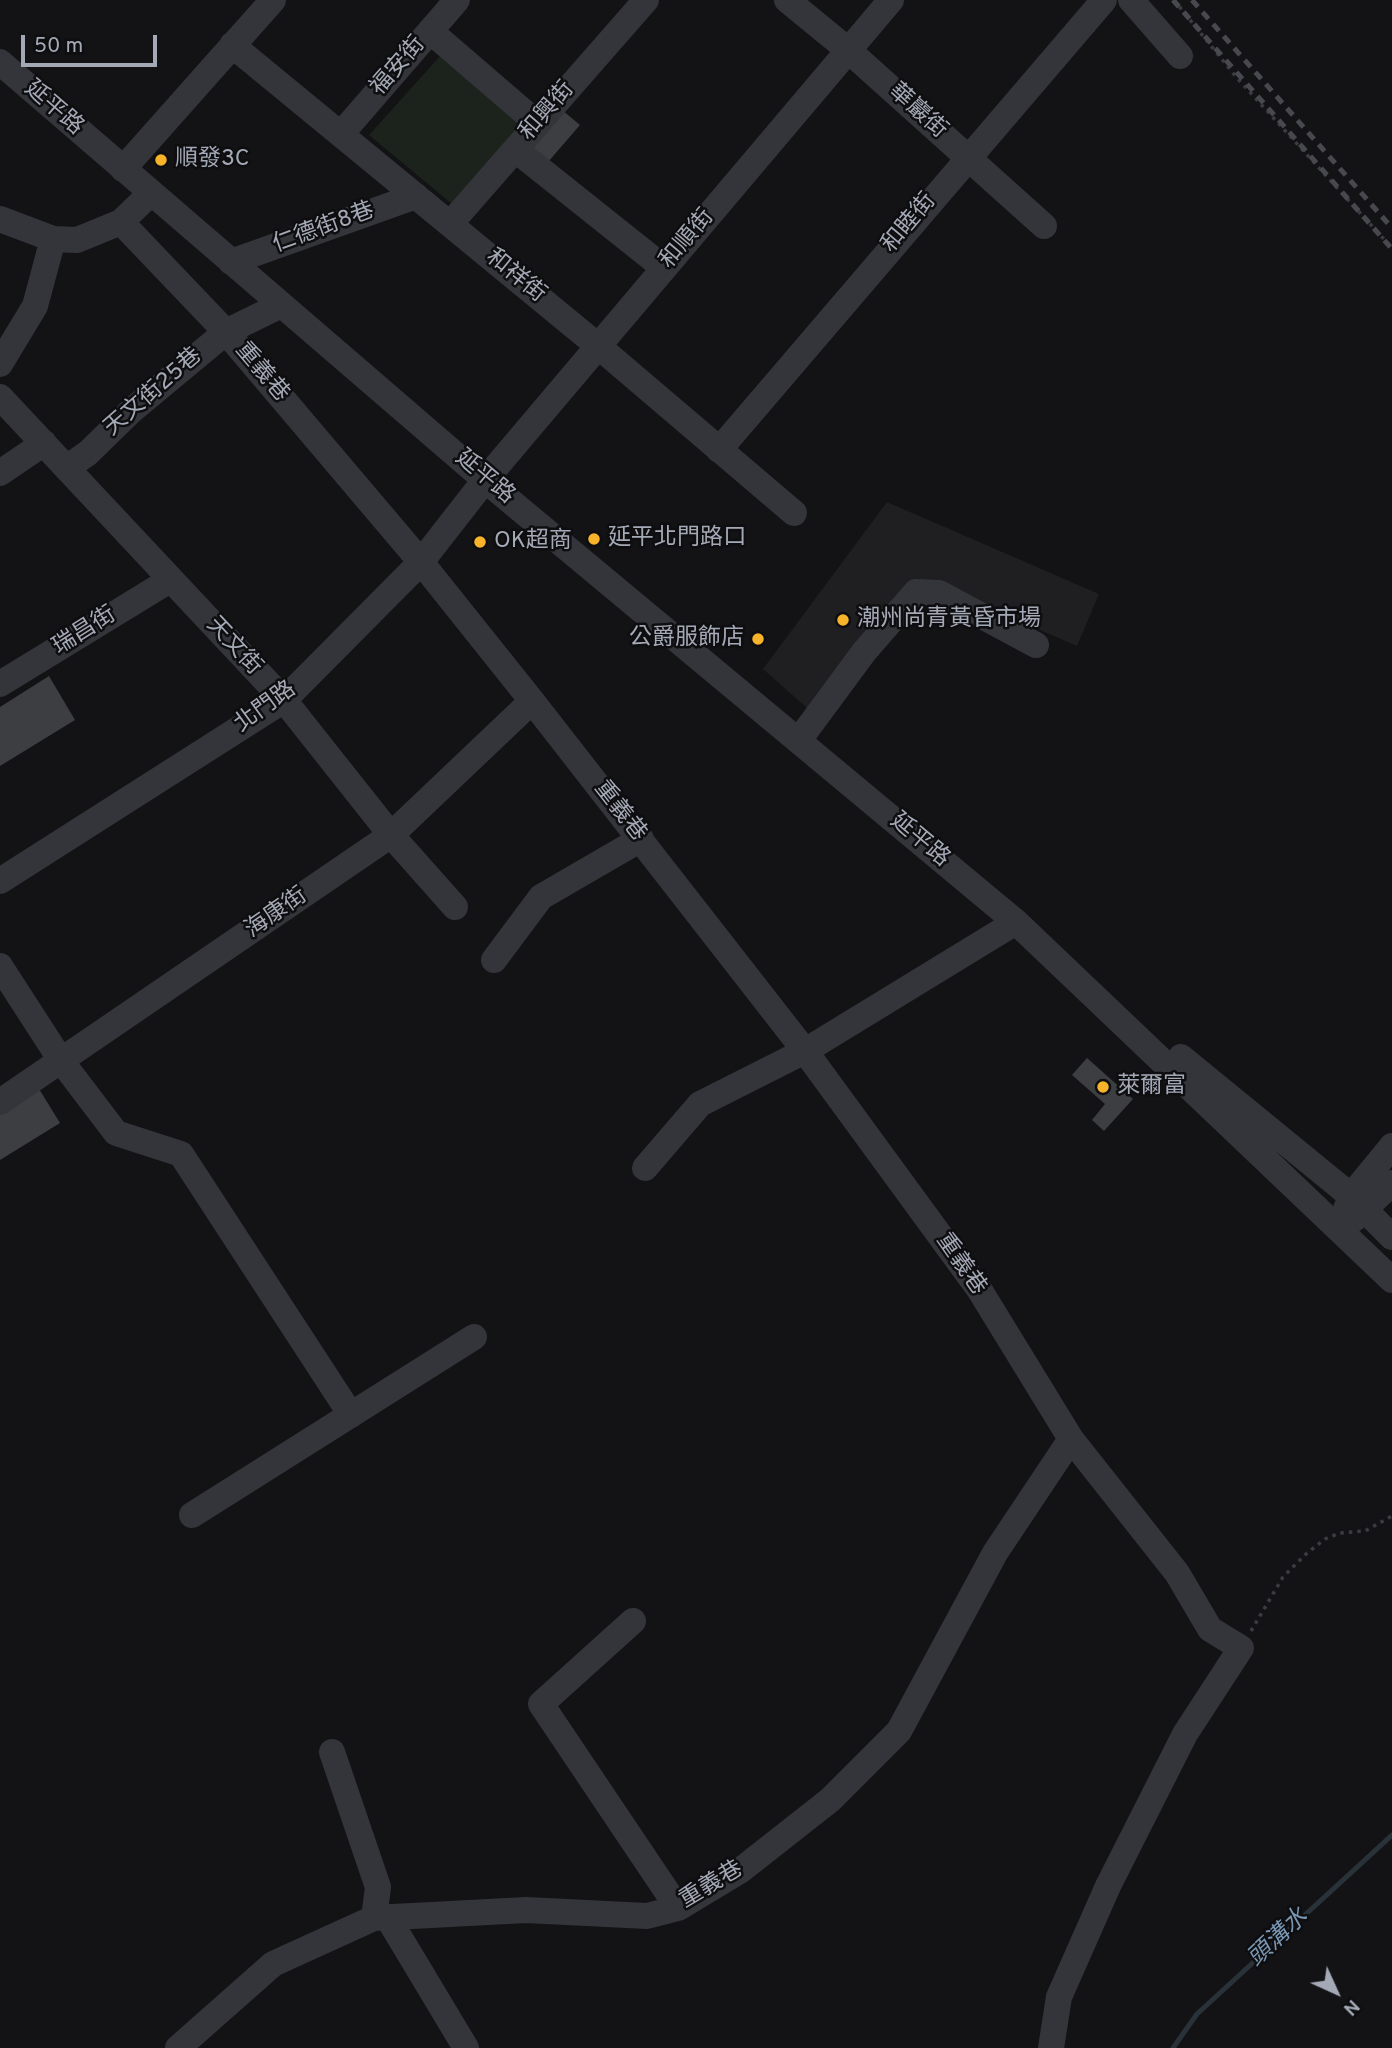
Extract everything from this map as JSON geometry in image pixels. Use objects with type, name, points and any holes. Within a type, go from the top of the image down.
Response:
[{"type":"street","points":[[123,170],[272,0]]},
{"type":"street","name":"福安街","points":[[341,134],[457,0]]},
{"type":"street","name":"和興街","points":[[450,224],[646,0]]},
{"type":"street","name":"華巖街","points":[[787,0],[848,50],[1044,226]]},
{"type":"street","name":"和順街","points":[[485,480],[891,0]]},
{"type":"street","name":"和睦街","points":[[719,450],[1104,0]]},
{"type":"street","points":[[1131,0],[1180,56]]},
{"type":"street","points":[[430,31],[538,124]]},
{"type":"street","name":"和祥街","points":[[232,45],[598,346],[794,513]]},
{"type":"street","name":"延平路","points":[[0,62],[485,480],[1016,922],[1392,1280]]},
{"type":"street","points":[[516,150],[664,268]]},
{"type":"street","points":[[0,219],[53,239],[77,240],[121,222],[151,194]]},
{"type":"street","name":"仁德街8巷","points":[[231,262],[416,196]]},
{"type":"street","name":"重義巷","points":[[121,222],[226,332],[421,562],[533,701],[805,1051],[979,1289],[1071,1438],[1177,1573],[1210,1629],[1241,1648]]},
{"type":"street","points":[[0,364],[35,306],[53,239]]},
{"type":"street","name":"天文街25巷","points":[[68,467],[88,453],[131,411],[226,332],[281,305]]},
{"type":"street","name":"天文街","points":[[0,397],[284,700],[391,835],[455,908]]},
{"type":"street","points":[[0,473],[44,443]]},
{"type":"street","name":"北門路","points":[[0,881],[284,700],[421,562],[485,480]]},
{"type":"street","name":"瑞昌街","points":[[0,684],[170,580]]},
{"type":"street","points":[[799,740],[864,652],[916,593],[939,593],[1036,645]]},
{"type":"street","name":"海康街","points":[[0,1102],[391,835],[533,701]]},
{"type":"street","points":[[494,960],[541,897],[640,839]]},
{"type":"street","points":[[645,1168],[700,1104],[805,1051],[1016,922]]},
{"type":"street","name":"延平路","points":[[1038,942],[1372,1217]]},
{"type":"street","points":[[0,965],[62,1062],[116,1133],[181,1154],[351,1415]]},
{"type":"street","points":[[1372,1217],[1392,1146]]},
{"type":"street","points":[[1338,1230],[1372,1217],[1392,1183]]},
{"type":"street","points":[[192,1515],[474,1337]]},
{"type":"street","name":"重義巷","points":[[178,2048],[273,1964],[381,1918],[526,1910],[647,1916],[678,1908],[741,1870],[830,1800],[900,1731],[995,1553],[1071,1438]]},
{"type":"street","points":[[633,1621],[541,1704],[678,1908]]},
{"type":"street","points":[[1051,2048],[1059,1997],[1108,1885],[1185,1734],[1241,1648]]},
{"type":"street","points":[[332,1752],[377,1887],[381,1918],[466,2048]]},
{"type":"path","points":[[1174,0],[1237,78],[1392,248]]},
{"type":"path","points":[[1241,1648],[1283,1577],[1306,1554],[1325,1539],[1340,1533],[1365,1531],[1392,1516]]},
{"type":"shaded area","points":[[441,55],[522,126],[452,204],[369,135]]},
{"type":"shaded area","name":"潮州尚青黃昏市場","points":[[887,502],[1099,594],[1077,646],[946,589],[918,586],[807,708],[763,669]]},
{"type":"building","points":[[562,110],[580,125],[548,162],[530,147]]},
{"type":"building","points":[[49,676],[75,720],[0,766],[0,707]]},
{"type":"building","name":"萊爾富","points":[[1087,1058],[1133,1099],[1104,1131],[1092,1120],[1105,1104],[1072,1075]]},
{"type":"building","points":[[36,1084],[60,1123],[0,1160],[0,1106]]},
{"type":"waterway","name":"頭溝水","points":[[1173,2048],[1197,2014],[1392,1835]]},
{"type":"railway","points":[[1173,0],[1392,249]]},
{"type":"railway","points":[[1192,0],[1392,228]]},
{"type":"place","name":"順發3C","points":[[161,160]]},
{"type":"place","name":"延平北門路口","points":[[594,539]]},
{"type":"place","name":"OK超商","points":[[480,542]]},
{"type":"place","name":"潮州尚青黃昏市場","points":[[843,620]]},
{"type":"place","name":"公爵服飾店","points":[[758,639]]},
{"type":"place","name":"萊爾富","points":[[1103,1087]]}]
